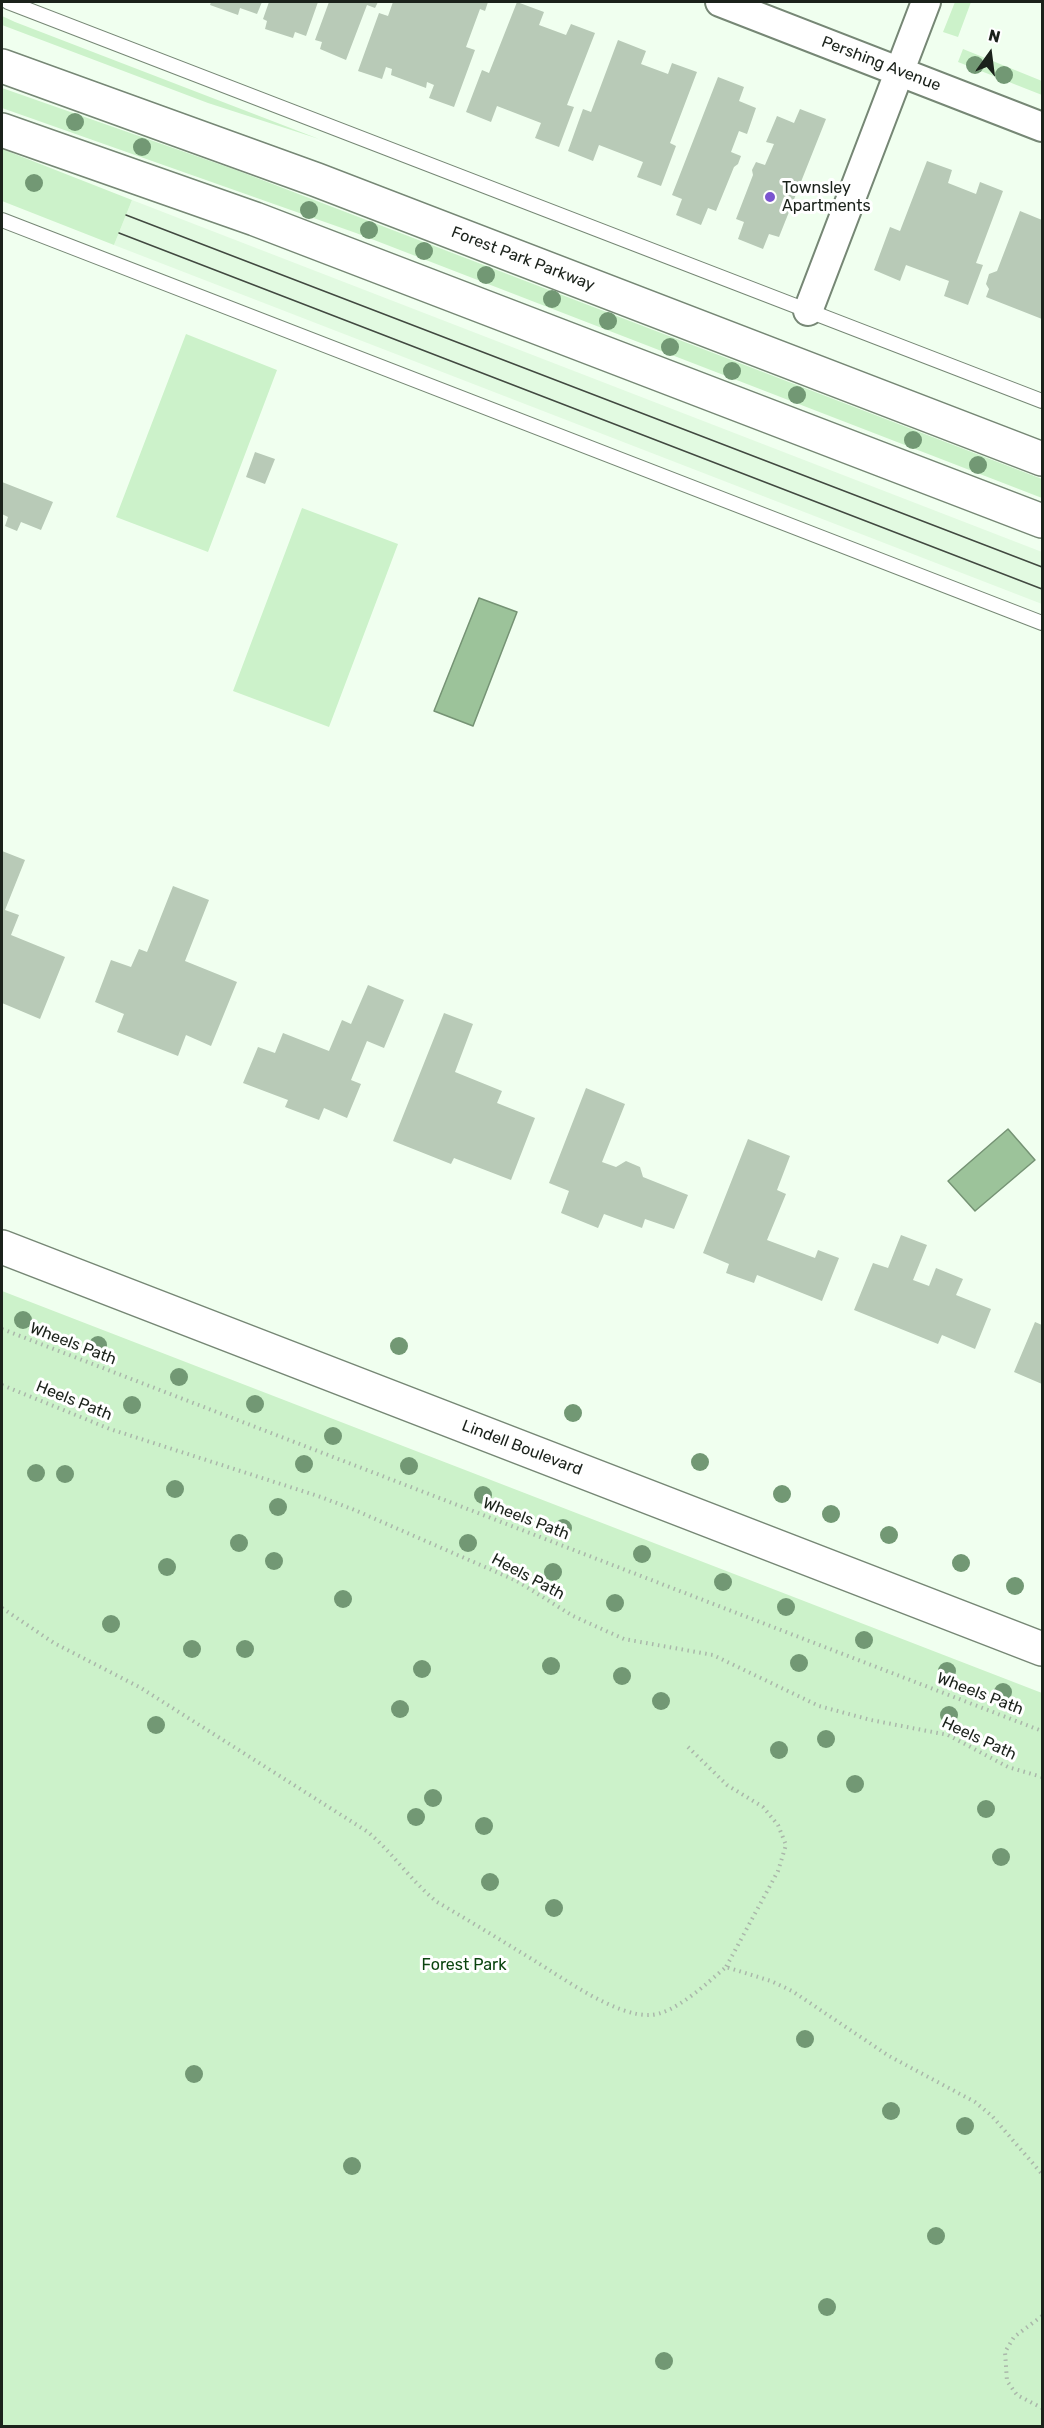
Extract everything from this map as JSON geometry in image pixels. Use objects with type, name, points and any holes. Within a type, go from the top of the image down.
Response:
[{"type":"main road","name":"Forest Park Parkway","points":[[2,66],[317,180],[1042,459]]},
{"type":"main road","points":[[2,130],[255,219],[1042,521]]},
{"type":"main road","name":"Lindell Boulevard","points":[[2,1246],[1042,1649]]},
{"type":"street","name":"Pershing Avenue","points":[[720,2],[1042,127]]},
{"type":"street","points":[[808,311],[926,2]]},
{"type":"lane","points":[[8,2],[1042,401]]},
{"type":"lane","points":[[2,220],[1042,623]]},
{"type":"path","name":"Wheels Path","points":[[2,1329],[1042,1731]]},
{"type":"path","name":"Heels Path","points":[[2,1385],[110,1429],[321,1497],[357,1511],[517,1581],[573,1616],[624,1639],[713,1654],[819,1706],[871,1720],[948,1735],[1008,1767],[1042,1777]]},
{"type":"path","points":[[2,1608],[54,1643],[141,1688],[368,1832],[387,1848],[416,1885],[437,1902],[594,1997],[627,2012],[649,2016],[664,2013],[726,1967],[778,1871],[786,1845],[778,1825],[763,1807],[727,1785],[688,1748]]},
{"type":"path","points":[[726,1967],[771,1981],[792,1991],[889,2056],[975,2102],[992,2116],[1042,2174]]},
{"type":"path","points":[[1042,2316],[1014,2337],[1005,2352],[1005,2368],[1007,2381],[1017,2395],[1042,2409]]},
{"type":"shaded area","points":[[132,200],[1042,552],[1042,604],[114,245]]},
{"type":"shaded area","points":[[479,598],[517,612],[473,726],[434,711]]},
{"type":"shaded area","points":[[1008,1129],[1035,1160],[975,1211],[948,1181]]},
{"type":"green space","points":[[955,2],[971,2],[958,37],[943,32]]},
{"type":"green space","points":[[2,16],[319,139],[208,103],[2,25]]},
{"type":"green space","points":[[963,49],[1042,81],[1042,95],[958,62]]},
{"type":"green space","points":[[2,88],[236,170],[1042,479],[1042,498],[356,233],[2,108]]},
{"type":"green space","points":[[2,149],[132,200],[114,245],[2,201]]},
{"type":"green space","points":[[186,334],[277,370],[208,552],[116,517]]},
{"type":"green space","points":[[302,508],[398,544],[329,727],[233,691]]},
{"type":"green space","name":"Forest Park","points":[[2,1291],[1042,1693],[1042,2426],[2,2426]]},
{"type":"building","points":[[211,2],[262,2],[257,14],[240,8],[238,15],[210,5]]},
{"type":"building","points":[[269,2],[318,2],[306,36],[295,32],[293,38],[265,29],[267,21],[263,19]]},
{"type":"building","points":[[329,2],[378,2],[375,8],[367,5],[346,60],[320,49],[322,42],[315,40]]},
{"type":"building","points":[[393,2],[488,2],[485,11],[480,9],[466,47],[475,50],[454,107],[429,98],[434,85],[427,82],[426,88],[391,75],[392,69],[386,67],[382,79],[358,71],[379,13],[388,16]]},
{"type":"building","points":[[517,2],[544,12],[539,25],[566,35],[571,24],[595,33],[567,105],[574,107],[559,147],[535,138],[541,123],[497,106],[491,122],[466,112],[482,70],[489,73]]},
{"type":"building","points":[[618,40],[646,51],[641,64],[668,74],[672,63],[697,72],[670,143],[676,146],[661,186],[637,177],[643,162],[599,145],[593,161],[568,151],[583,109],[591,112]]},
{"type":"building","points":[[718,77],[744,87],[739,101],[756,108],[747,134],[739,131],[731,152],[741,156],[734,167],[716,211],[708,208],[701,225],[676,215],[682,199],[672,195]]},
{"type":"building","name":"Townsley Apartments","points":[[800,109],[826,119],[779,237],[769,234],[763,249],[738,239],[744,222],[736,219],[756,162],[765,165],[774,144],[766,142],[777,116],[794,123]]},
{"type":"building","points":[[927,161],[952,170],[948,183],[976,194],[980,182],[1003,191],[976,263],[983,265],[968,305],[944,296],[949,281],[906,265],[900,281],[874,270],[890,227],[900,231]]},
{"type":"building","points":[[1020,211],[1042,220],[1042,319],[986,297],[989,289],[986,284],[989,274],[997,271]]},
{"type":"building","points":[[255,452],[275,459],[265,484],[246,477]]},
{"type":"building","points":[[2,482],[53,502],[41,530],[21,522],[17,531],[5,526],[8,517],[2,514]]},
{"type":"building","points":[[2,851],[25,860],[5,910],[19,915],[11,935],[65,957],[40,1019],[2,1003]]},
{"type":"building","points":[[173,886],[209,900],[185,961],[237,982],[211,1046],[186,1035],[178,1056],[117,1032],[124,1014],[95,1002],[111,960],[131,967],[139,949],[147,952]]},
{"type":"building","points":[[368,985],[404,1000],[384,1048],[367,1041],[351,1080],[361,1084],[347,1118],[324,1108],[319,1120],[285,1107],[288,1100],[243,1083],[258,1047],[275,1053],[283,1033],[329,1051],[342,1020],[351,1024]]},
{"type":"building","points":[[444,1013],[473,1024],[455,1072],[502,1091],[497,1103],[535,1118],[511,1180],[454,1158],[451,1164],[393,1141]]},
{"type":"building","points":[[586,1088],[625,1104],[602,1162],[616,1167],[626,1161],[640,1167],[643,1177],[688,1195],[674,1229],[645,1219],[642,1228],[604,1214],[598,1228],[561,1213],[569,1191],[549,1183]]},
{"type":"building","points":[[748,1139],[790,1156],[777,1190],[786,1194],[767,1240],[815,1258],[818,1250],[839,1258],[822,1301],[757,1275],[754,1283],[726,1273],[729,1264],[703,1253]]},
{"type":"building","points":[[901,1235],[927,1245],[913,1280],[929,1286],[936,1268],[963,1279],[956,1295],[991,1309],[975,1349],[942,1335],[938,1344],[854,1310],[873,1263],[888,1268]]},
{"type":"building","points":[[1035,1322],[1042,1325],[1042,1384],[1014,1372]]},
{"type":"tram line","points":[[126,215],[1042,567]]},
{"type":"tram line","points":[[119,233],[1042,589]]},
{"type":"place","name":"Townsley Apartments","points":[[770,197]]}]
